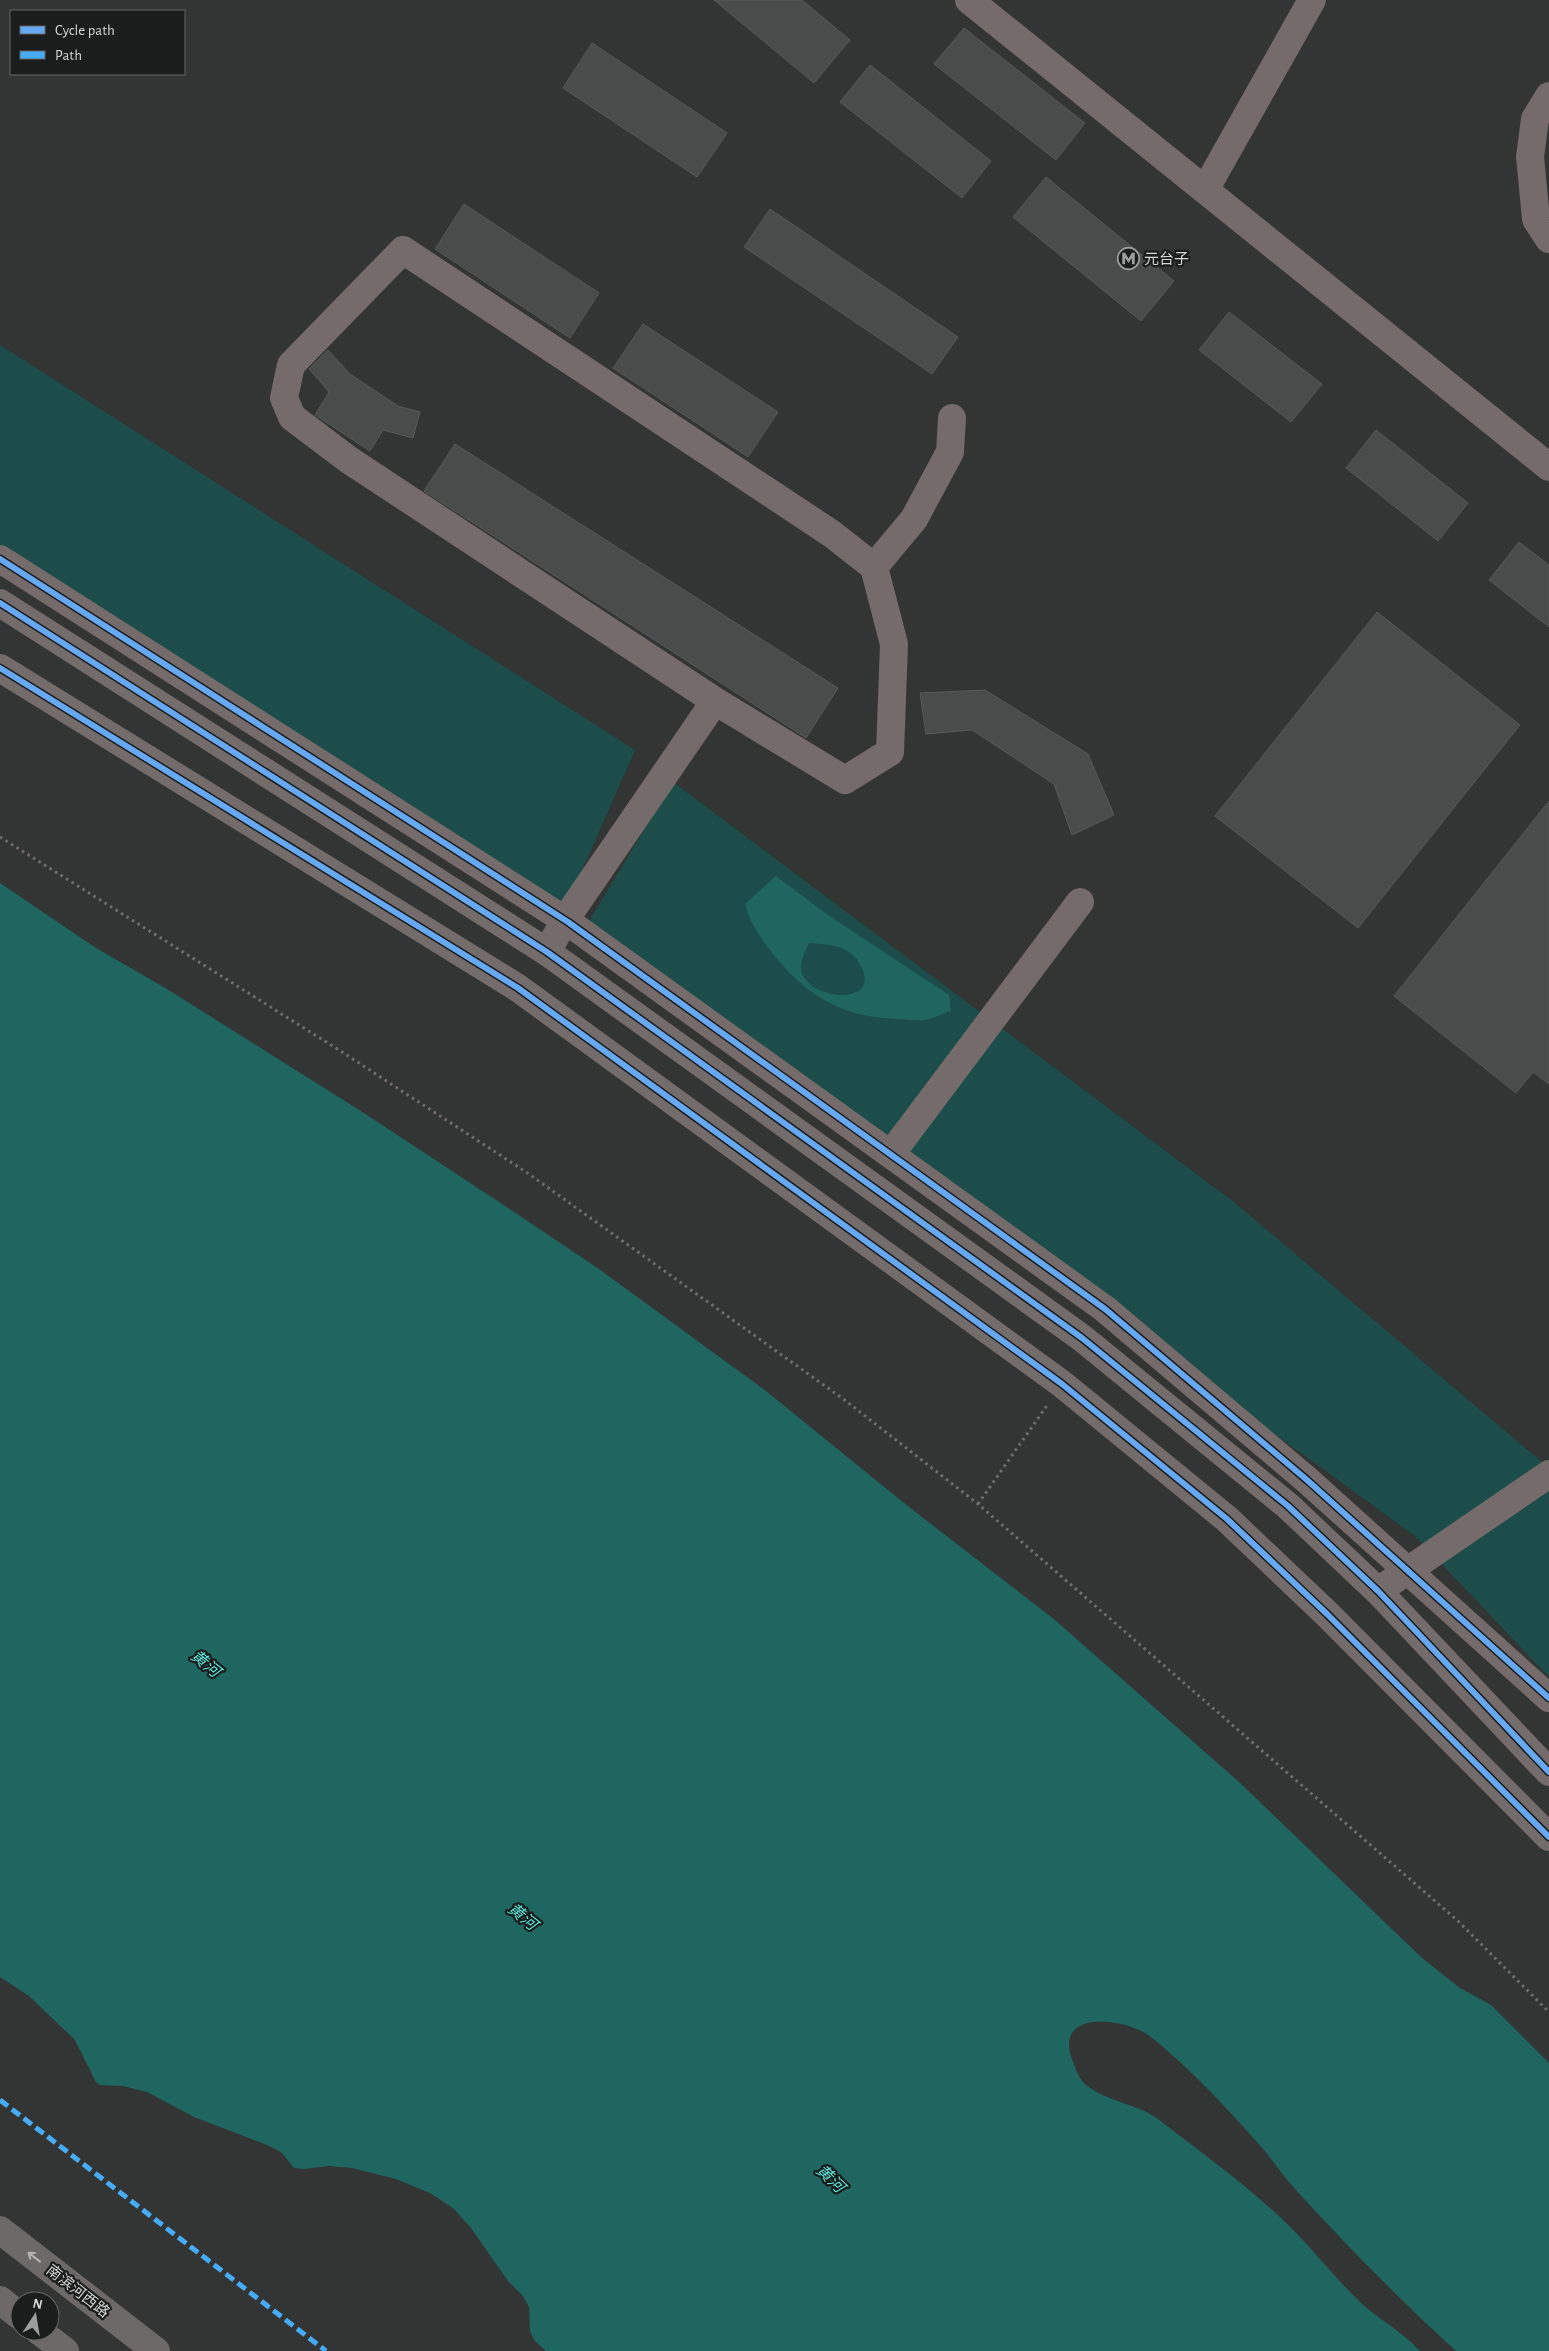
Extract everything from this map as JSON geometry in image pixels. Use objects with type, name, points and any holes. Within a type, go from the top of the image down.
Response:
[{"type":"highway","name":"南滨河西路","points":[[0,2230],[156,2351]]},
{"type":"highway","points":[[0,2300],[10,2308]]},
{"type":"highway","points":[[52,2341],[65,2351]]},
{"type":"main road","points":[[0,603],[547,952],[1082,1338],[1288,1506],[1378,1591],[1549,1772]]},
{"type":"main road","points":[[0,668],[518,988],[1062,1384],[1227,1520],[1328,1614],[1542,1839]]},
{"type":"street","points":[[969,0],[1549,467]]},
{"type":"street","points":[[1205,190],[1312,0]]},
{"type":"street","points":[[1547,102],[1535,119],[1530,157],[1536,219],[1549,238]]},
{"type":"street","points":[[403,250],[832,534],[874,567],[894,644],[890,752],[844,780],[715,701],[349,460],[292,417],[284,398],[291,365],[403,250]]},
{"type":"street","points":[[874,567],[914,519],[950,452],[952,418]]},
{"type":"street","points":[[0,559],[565,920],[1105,1309],[1307,1480],[1549,1698]]},
{"type":"street","points":[[547,952],[565,920],[715,701]]},
{"type":"street","points":[[891,1154],[1080,902]]},
{"type":"street","points":[[1378,1591],[1549,1474]]},
{"type":"path","points":[[0,837],[339,1050],[529,1174],[846,1401],[978,1504],[1458,1921],[1549,2012]]},
{"type":"path","points":[[978,1504],[1062,1384]]},
{"type":"path","points":[[1542,1839],[1549,1826]]},
{"type":"shaded area","points":[[0,345],[635,750],[562,916],[0,552]]},
{"type":"shaded area","points":[[673,782],[1235,1203],[1549,1468],[1549,1677],[1415,1536],[583,931]]},
{"type":"water","points":[[776,876],[828,915],[949,995],[951,1011],[925,1020],[898,1019],[860,1014],[828,1002],[799,982],[773,954],[756,930],[745,904]],"holes":[[[809,943],[836,946],[854,956],[865,976],[863,987],[854,993],[842,995],[816,988],[806,980],[801,969],[802,959]]]},
{"type":"water","name":"黄河","points":[[0,883],[96,948],[167,989],[364,1113],[514,1212],[599,1269],[766,1391],[904,1503],[1055,1620],[1239,1782],[1422,1958],[1460,1988],[1491,2005],[1549,2063],[1549,2351],[1456,2351],[1334,2231],[1291,2184],[1250,2134],[1195,2077],[1151,2037],[1140,2030],[1110,2022],[1094,2022],[1081,2025],[1072,2032],[1069,2045],[1073,2062],[1083,2082],[1102,2095],[1140,2109],[1158,2119],[1236,2179],[1291,2228],[1361,2303],[1420,2351],[546,2351],[535,2341],[530,2331],[529,2307],[523,2296],[508,2281],[471,2228],[454,2209],[432,2194],[396,2179],[352,2168],[329,2166],[304,2169],[294,2168],[281,2152],[194,2117],[147,2092],[123,2086],[100,2085],[96,2082],[75,2040],[29,1996],[0,1977]]},
{"type":"building","points":[[714,0],[802,0],[850,40],[814,83]]},
{"type":"building","points":[[964,28],[1085,123],[1056,160],[934,64]]},
{"type":"building","points":[[592,43],[727,133],[697,177],[563,88]]},
{"type":"building","points":[[870,65],[991,161],[962,198],[840,102]]},
{"type":"building","points":[[1046,177],[1174,281],[1141,321],[1013,217]]},
{"type":"building","points":[[464,204],[599,293],[570,338],[435,249]]},
{"type":"building","points":[[770,209],[958,337],[932,374],[744,247]]},
{"type":"building","points":[[1229,312],[1322,384],[1291,422],[1199,350]]},
{"type":"building","points":[[643,324],[778,412],[748,457],[613,368]]},
{"type":"building","points":[[328,350],[350,374],[398,406],[420,412],[413,438],[383,430],[370,451],[315,415],[329,392],[309,369]]},
{"type":"building","points":[[1376,430],[1468,503],[1438,541],[1346,468]]},
{"type":"building","points":[[455,444],[838,688],[806,738],[424,491]]},
{"type":"building","points":[[1519,542],[1549,565],[1549,627],[1489,580]]},
{"type":"building","points":[[1377,612],[1520,725],[1358,928],[1215,816]]},
{"type":"building","points":[[985,690],[1088,754],[1114,815],[1072,835],[1054,784],[972,730],[926,734],[920,693]]},
{"type":"building","points":[[1549,801],[1549,1084],[1533,1072],[1516,1093],[1394,996]]},
{"type":"marked path","points":[[0,2100],[326,2351]]},
{"type":"cycle path","points":[[0,559],[568,922],[1105,1309],[1307,1480],[1549,1698]]},
{"type":"cycle path","points":[[0,603],[547,952],[1082,1338],[1288,1506],[1378,1591],[1549,1772]]},
{"type":"cycle path","points":[[0,668],[518,988],[1062,1384],[1227,1519],[1327,1614],[1549,1837]]},
{"type":"place","name":"元台子","points":[[1128,259]]}]
